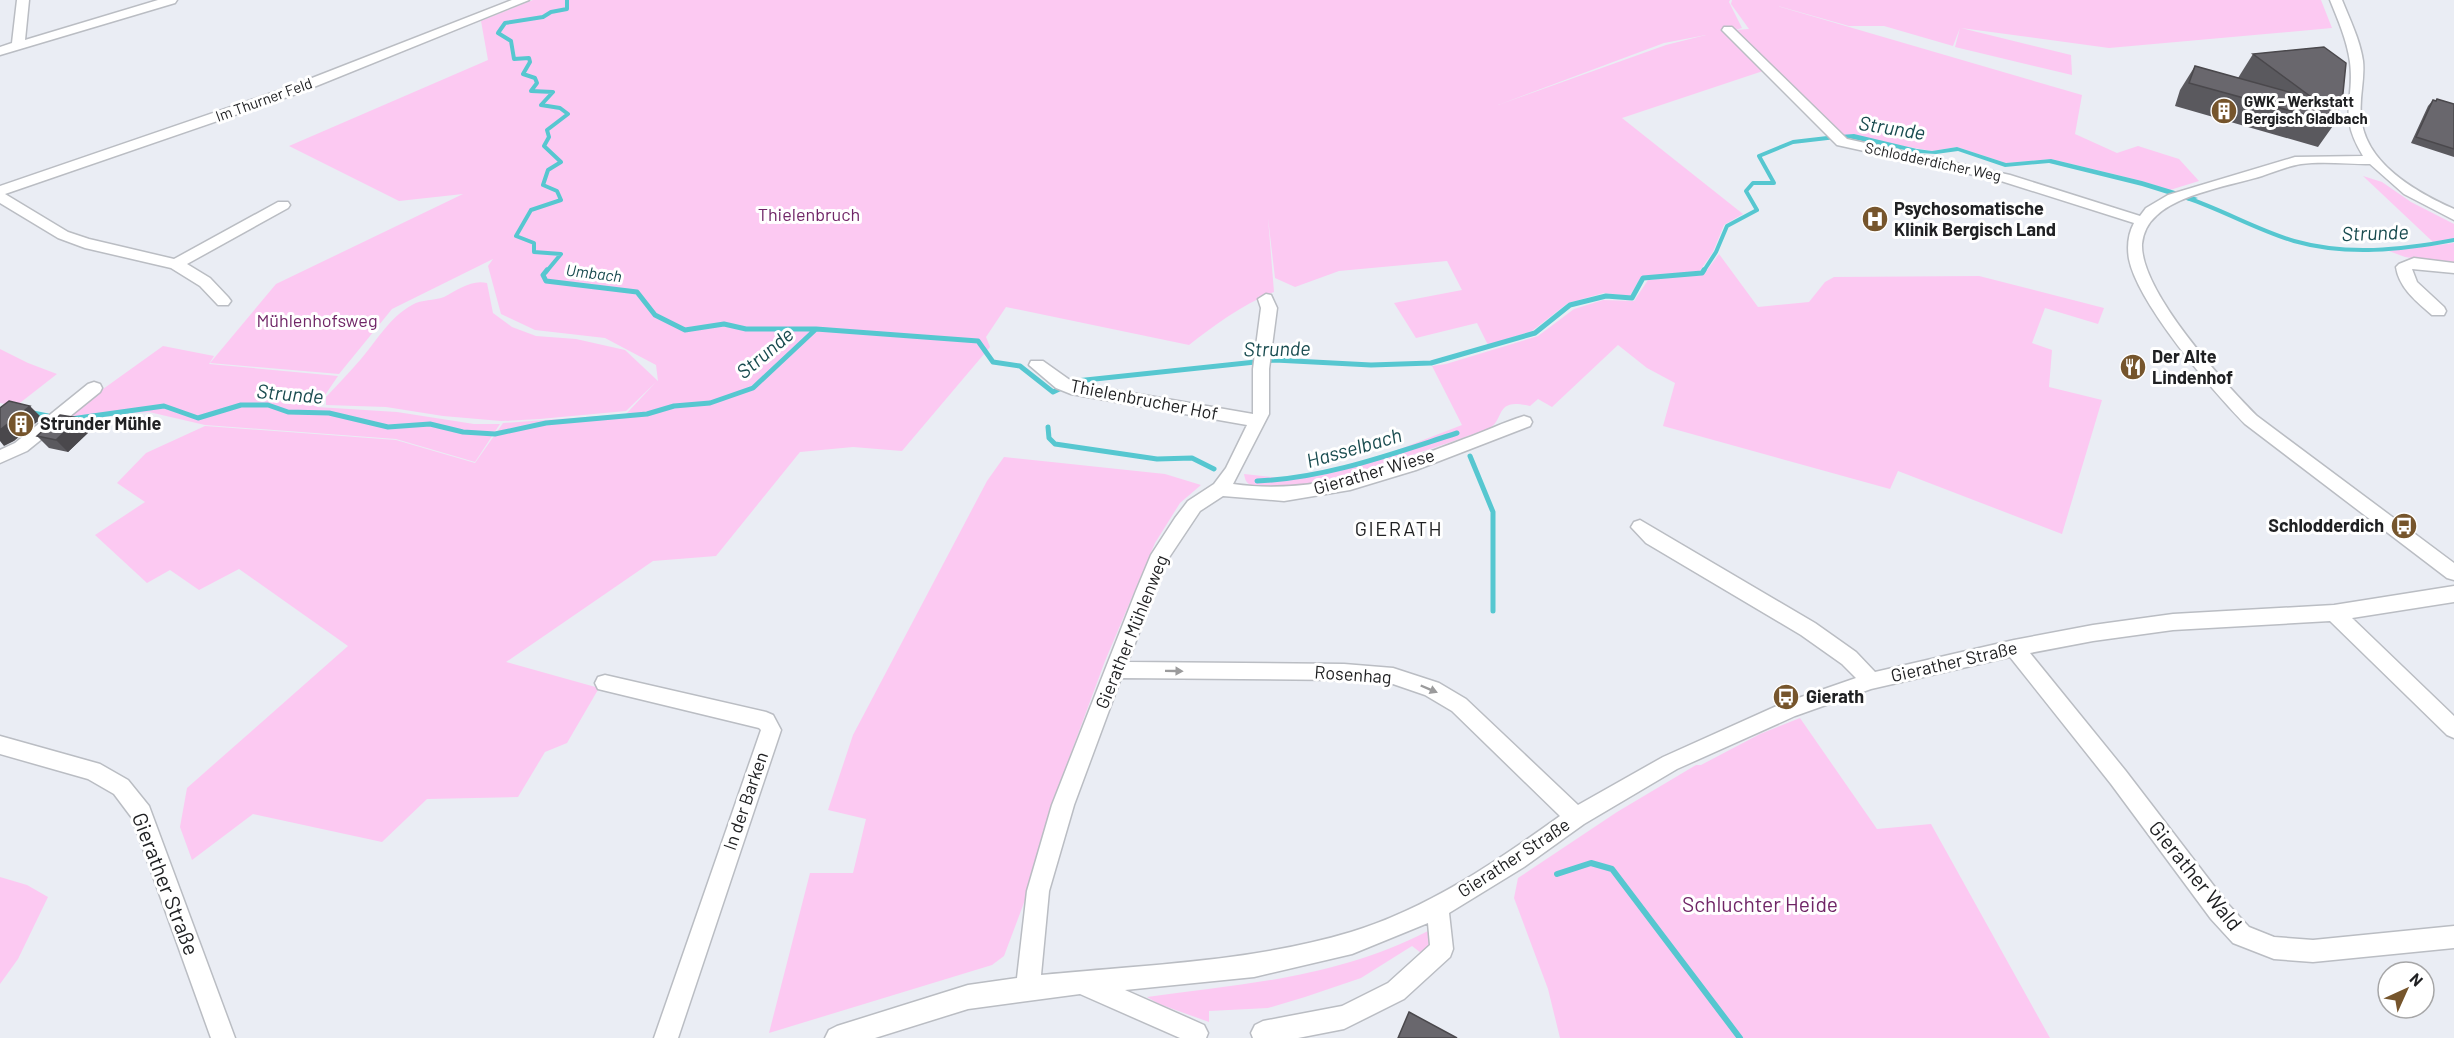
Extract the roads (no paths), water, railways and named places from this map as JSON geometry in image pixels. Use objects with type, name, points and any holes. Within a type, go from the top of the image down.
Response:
[{"type":"street","points":[[18,45],[23,0]]},
{"type":"street","points":[[0,51],[171,0]]},
{"type":"street","name":"Im Thurner Feld","points":[[0,191],[294,90],[523,0]]},
{"type":"street","points":[[2336,0],[2349,30],[2357,68],[2354,113],[2355,126],[2362,142],[2374,160],[2410,191],[2454,215]]},
{"type":"street","name":"Schlodderdicher Weg","points":[[1728,30],[1836,137],[1847,144],[2005,178],[2142,221]]},
{"type":"street","points":[[2374,160],[2300,160],[2159,204],[2142,221],[2135,244],[2137,265],[2144,282],[2201,366],[2230,400],[2251,420],[2454,573]]},
{"type":"street","points":[[0,197],[63,235],[85,243],[176,264],[205,282],[223,301]]},
{"type":"street","points":[[176,264],[283,205]]},
{"type":"street","points":[[2438,311],[2414,289],[2407,279],[2404,267],[2414,263],[2454,268]]},
{"type":"street","name":"Gierather Mühlenweg","points":[[1028,988],[1038,891],[1063,805],[1158,560],[1194,506],[1220,489],[1233,471],[1258,421],[1262,409],[1262,361],[1269,308],[1266,299]]},
{"type":"street","name":"Thielenbrucher Hof","points":[[1037,365],[1067,386],[1258,421]]},
{"type":"street","points":[[0,457],[21,447],[94,388]]},
{"type":"street","name":"Gierather Wiese","points":[[1220,489],[1256,495],[1294,494],[1352,482],[1479,441],[1524,422]]},
{"type":"street","points":[[1640,526],[1652,538],[1808,629],[1849,658],[1871,681]]},
{"type":"street","name":"Gierather Straße","points":[[837,1038],[968,997],[1028,988],[1254,966],[1352,943],[1437,908],[1516,860],[1576,817],[1670,763],[1788,710],[1871,681],[2014,648],[2173,622],[2334,614],[2454,594]]},
{"type":"street","points":[[2334,614],[2454,729]]},
{"type":"street","name":"Gierather Wald","points":[[2014,648],[2118,777],[2219,911],[2241,935],[2274,948],[2313,951],[2454,937]]},
{"type":"street","name":"Rosenhag","points":[[1115,670],[1353,672],[1393,676],[1432,689],[1459,705],[1576,817]]},
{"type":"street","name":"In der Barken","points":[[605,683],[765,721],[771,730],[666,1038]]},
{"type":"street","name":"Gierather Straße","points":[[0,745],[93,771],[121,787],[141,813],[223,1038]]},
{"type":"street","points":[[1263,1034],[1344,1017],[1396,991],[1442,949],[1437,908]]},
{"type":"street","name":"Gierather Straße","points":[[1079,983],[1196,1033]]},
{"type":"water","points":[[1854,134],[1932,151],[1957,147],[2006,163],[2051,159],[2142,181],[2198,198],[2190,201],[2142,186],[2049,163],[2005,167],[1958,151],[1936,154],[1919,153],[1844,139],[1840,135]]},
{"type":"waterway","name":"Umbach","points":[[546,272],[561,254],[534,252],[534,243],[516,236],[531,210],[561,200],[557,191],[543,185],[548,170],[561,162],[544,146],[549,137],[547,130],[568,114],[560,108],[541,105],[553,92],[531,91],[537,83],[535,78],[523,74],[530,62],[529,58],[514,59],[511,41],[498,33],[505,23],[543,17],[551,12],[567,9],[567,0]]},
{"type":"waterway","name":"Strunde","points":[[1703,272],[1716,252],[1727,226],[1757,210],[1746,191],[1753,183],[1774,183],[1759,156],[1793,142],[1836,137]]},
{"type":"waterway","name":"Strunde","points":[[2187,198],[2253,226],[2314,246],[2374,250],[2454,240]]},
{"type":"waterway","name":"Umbach","points":[[547,270],[543,275],[546,281],[637,292],[655,315],[685,330],[724,324],[746,329],[816,329]]},
{"type":"waterway","name":"Strunde","points":[[816,329],[978,341],[993,362],[1020,366],[1053,392],[1076,381],[1275,360],[1371,365],[1431,363],[1535,333],[1570,305],[1606,296],[1632,298],[1643,278],[1702,273],[1704,270]]},
{"type":"waterway","name":"Strunde","points":[[71,419],[164,406],[198,418],[241,405],[268,405],[288,412],[329,413],[388,427],[430,424],[463,432],[495,434],[546,423],[647,414],[674,406],[710,403],[753,388],[816,329]]},
{"type":"waterway","name":"Strunde","points":[[33,413],[53,417]]},
{"type":"waterway","name":"Hasselbach","points":[[1048,427],[1049,438],[1055,444],[1157,459],[1192,458],[1214,469]]},
{"type":"waterway","name":"Hasselbach","points":[[1257,481],[1334,470],[1457,433]]},
{"type":"waterway","name":"Hasselbach","points":[[1470,456],[1493,512],[1493,611]]},
{"type":"waterway","name":"Hasselbach","points":[[1557,874],[1591,863],[1612,869],[1740,1038]]},
{"type":"place","name":"GWK - Werkstatt Bergisch Gladbach","points":[[2224,111]]},
{"type":"place","name":"Psychosomatische Klinik Bergisch Land","points":[[1875,219]]},
{"type":"place","name":"Der Alte Lindenhof","points":[[2133,367]]},
{"type":"place","name":"Strunder Mühle","points":[[21,424]]},
{"type":"place","name":"Schlodderdich","points":[[2404,526]]},
{"type":"place","name":"Gierath","points":[[1786,697]]},
{"type":"district","name":"GIERATH","points":[[1399,529]]},
{"type":"park label","name":"Thielenbruch","points":[[809,215]]},
{"type":"park label","name":"Mühlenhofsweg","points":[[317,321]]},
{"type":"park label","name":"Schluchter Heide","points":[[1760,905]]}]
